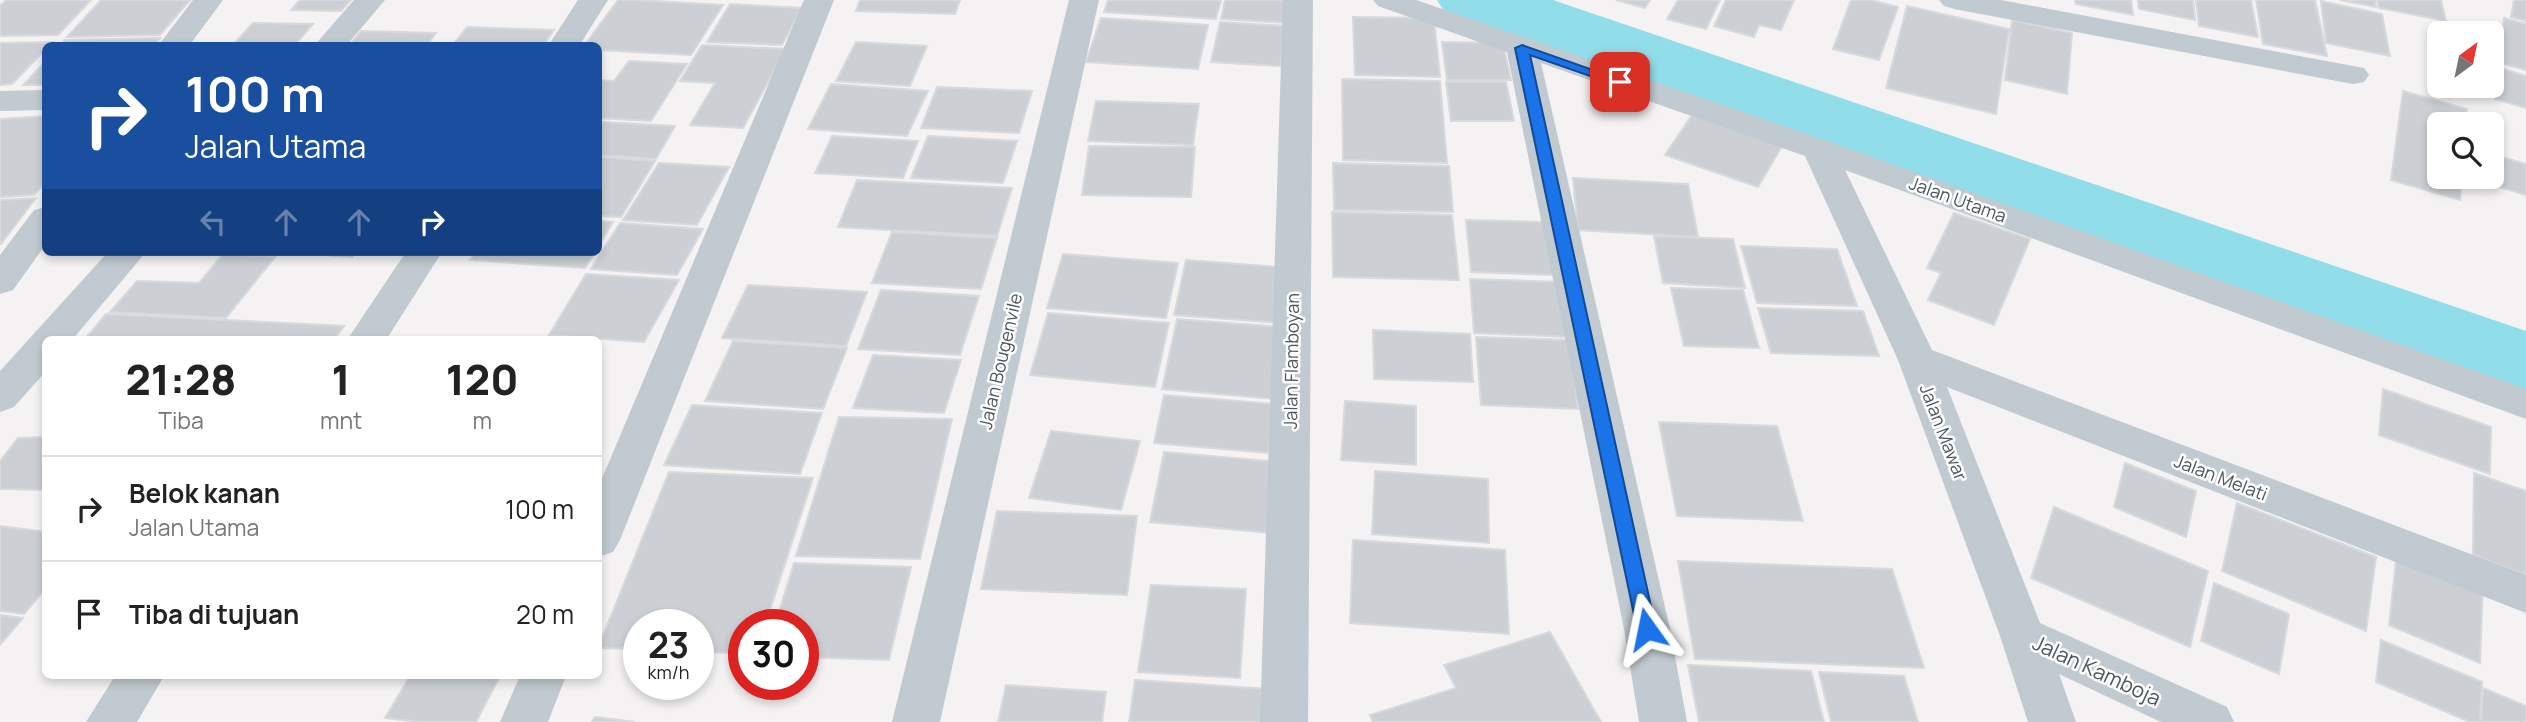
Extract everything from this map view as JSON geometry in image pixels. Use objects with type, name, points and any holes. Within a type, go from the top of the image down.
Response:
[{"type":"street","points":[[176,42],[208,0]]},
{"type":"street","points":[[333,42],[370,0]]},
{"type":"street","points":[[566,42],[593,0]]},
{"type":"street","points":[[602,530],[818,0]]},
{"type":"street","name":"Jalan Bougenvile","points":[[916,722],[1084,0]]},
{"type":"street","name":"Jalan Flamboyan","points":[[1284,722],[1298,0]]},
{"type":"street","name":"Jalan Utama","points":[[1388,0],[1818,149],[2526,404]]},
{"type":"street","points":[[1954,0],[2353,75]]},
{"type":"street","points":[[1522,48],[1647,629],[1663,722]]},
{"type":"street","points":[[0,101],[42,100]]},
{"type":"street","name":"Jalan Mawar","points":[[1818,149],[1917,360],[2023,636],[2052,722]]},
{"type":"street","points":[[0,281],[42,223]]},
{"type":"street","points":[[54,336],[124,256]]},
{"type":"street","points":[[369,336],[421,256]]},
{"type":"street","points":[[0,397],[42,350]]},
{"type":"street","name":"Jalan Melati","points":[[1917,360],[2526,594]]},
{"type":"street","name":"Jalan Kamboja","points":[[2023,636],[2210,722]]},
{"type":"street","points":[[110,722],[139,679]]},
{"type":"street","points":[[524,722],[542,679]]},
{"type":"building","points":[[6,0],[91,0],[58,35],[0,36],[0,6]]},
{"type":"building","points":[[101,0],[190,0],[160,35],[67,37]]},
{"type":"building","points":[[300,0],[351,0],[341,11],[291,10]]},
{"type":"building","points":[[618,0],[723,5],[691,55],[602,50],[602,42],[587,42]]},
{"type":"building","points":[[860,0],[960,0],[955,14],[856,11]]},
{"type":"building","points":[[1108,0],[1221,0],[1216,19],[1104,12]]},
{"type":"building","points":[[1225,0],[1294,0],[1291,23],[1221,19]]},
{"type":"building","points":[[1616,0],[1650,0],[1645,8]]},
{"type":"building","points":[[1678,0],[1720,0],[1706,29],[1667,19]]},
{"type":"building","points":[[1726,0],[1794,0],[1781,30],[1759,25],[1754,37],[1714,26]]},
{"type":"building","points":[[1851,0],[1871,0],[1898,7],[1879,60],[1833,49]]},
{"type":"building","points":[[2075,0],[2131,0],[2133,15],[2076,4]]},
{"type":"building","points":[[2138,0],[2193,0],[2195,20],[2139,9]]},
{"type":"building","points":[[2196,0],[2251,0],[2258,37],[2199,26]]},
{"type":"building","points":[[2256,0],[2315,0],[2327,56],[2263,44]]},
{"type":"building","points":[[2340,0],[2375,0],[2376,7]]},
{"type":"building","points":[[2377,0],[2441,0],[2446,21],[2379,8]]},
{"type":"building","points":[[2514,0],[2526,0],[2526,21],[2511,17]]},
{"type":"building","points":[[2321,1],[2382,14],[2390,56],[2326,43]]},
{"type":"building","points":[[730,4],[802,8],[782,45],[707,42]]},
{"type":"building","points":[[1907,6],[2009,29],[1996,114],[1886,88]]},
{"type":"building","points":[[1353,17],[1434,18],[1440,77],[1355,75]]},
{"type":"building","points":[[1101,18],[1208,25],[1198,69],[1086,62]]},
{"type":"building","points":[[2504,18],[2526,24],[2526,70],[2504,64]]},
{"type":"building","points":[[2012,20],[2072,33],[2067,94],[2005,80]]},
{"type":"building","points":[[1220,22],[1286,26],[1280,66],[1211,62]]},
{"type":"building","points":[[253,23],[313,24],[297,42],[236,42]]},
{"type":"building","points":[[467,27],[554,30],[546,42],[455,42]]},
{"type":"building","points":[[361,31],[436,33],[429,42],[352,42]]},
{"type":"building","points":[[160,38],[156,42],[63,42]]},
{"type":"building","points":[[42,42],[42,53],[12,84],[0,85],[0,43]]},
{"type":"building","points":[[856,42],[927,46],[910,86],[836,81]]},
{"type":"building","points":[[1442,42],[1503,43],[1511,80],[1447,80]]},
{"type":"building","points":[[702,45],[786,49],[743,128],[690,125],[715,83],[680,81]]},
{"type":"building","points":[[629,61],[687,64],[651,121],[602,118],[602,80],[614,81]]},
{"type":"building","points":[[42,65],[42,85],[23,85]]},
{"type":"building","points":[[2504,69],[2526,76],[2526,108],[2495,99],[2504,98]]},
{"type":"building","points":[[1342,79],[1440,81],[1447,163],[1343,160]]},
{"type":"building","points":[[1446,82],[1506,82],[1514,121],[1451,121]]},
{"type":"building","points":[[831,84],[928,91],[907,136],[808,129]]},
{"type":"building","points":[[937,87],[1032,91],[1019,133],[921,128]]},
{"type":"building","points":[[2403,91],[2467,109],[2467,112],[2427,112],[2427,189],[2461,189],[2460,200],[2391,180]]},
{"type":"building","points":[[1096,101],[1199,104],[1193,145],[1088,141]]},
{"type":"building","points":[[1692,115],[1782,146],[1758,187],[1665,155]]},
{"type":"building","points":[[42,116],[42,186],[34,195],[0,197],[0,119]]},
{"type":"building","points":[[602,123],[675,126],[656,159],[602,155]]},
{"type":"building","points":[[832,136],[918,141],[903,178],[815,173]]},
{"type":"building","points":[[928,136],[1017,141],[1003,183],[911,178]]},
{"type":"building","points":[[1089,146],[1195,147],[1191,197],[1082,195]]},
{"type":"building","points":[[602,157],[655,161],[621,217],[602,216]]},
{"type":"building","points":[[2504,158],[2526,164],[2526,195],[2504,188]]},
{"type":"building","points":[[659,163],[729,167],[697,225],[623,220]]},
{"type":"building","points":[[1333,163],[1449,166],[1453,212],[1334,210]]},
{"type":"building","points":[[1573,178],[1688,184],[1698,237],[1578,230]]},
{"type":"building","points":[[857,180],[1012,188],[997,236],[838,227]]},
{"type":"building","points":[[36,198],[1,244],[0,244],[0,200]]},
{"type":"building","points":[[1332,212],[1452,215],[1459,280],[1333,277]]},
{"type":"building","points":[[1954,213],[2030,239],[1994,325],[1928,300],[1941,273],[1927,268]]},
{"type":"building","points":[[1466,220],[1546,222],[1554,275],[1471,272]]},
{"type":"building","points":[[602,221],[613,222],[602,240]]},
{"type":"building","points":[[620,223],[703,229],[677,275],[591,269],[599,256],[602,256],[602,252]]},
{"type":"building","points":[[892,232],[997,238],[981,289],[872,283]]},
{"type":"building","points":[[1654,236],[1733,239],[1745,288],[1663,283]]},
{"type":"building","points":[[1741,246],[1837,249],[1857,306],[1757,303]]},
{"type":"building","points":[[1063,254],[1178,263],[1166,318],[1047,308]]},
{"type":"building","points":[[221,256],[275,257],[226,318],[110,312],[137,281],[199,283]]},
{"type":"building","points":[[473,256],[592,256],[585,268],[470,260]]},
{"type":"building","points":[[1186,260],[1290,268],[1282,323],[1174,315]]},
{"type":"building","points":[[586,274],[679,280],[644,342],[602,339],[602,336],[549,335]]},
{"type":"building","points":[[1470,279],[1562,282],[1570,337],[1474,333]]},
{"type":"building","points":[[748,285],[867,292],[846,346],[722,338]]},
{"type":"building","points":[[1671,288],[1743,290],[1759,348],[1684,346]]},
{"type":"building","points":[[881,290],[979,296],[960,355],[858,349]]},
{"type":"building","points":[[1758,308],[1863,311],[1879,356],[1771,353]]},
{"type":"building","points":[[1048,313],[1169,323],[1155,387],[1030,375]]},
{"type":"building","points":[[106,314],[344,326],[337,336],[87,336]]},
{"type":"building","points":[[1177,319],[1283,327],[1274,399],[1162,389]]},
{"type":"building","points":[[1373,330],[1470,334],[1473,382],[1374,379]]},
{"type":"building","points":[[1476,337],[1569,340],[1578,409],[1481,405]]},
{"type":"building","points":[[733,341],[847,348],[823,409],[705,401]]},
{"type":"building","points":[[873,355],[961,360],[944,413],[853,408]]},
{"type":"building","points":[[2383,389],[2491,427],[2490,474],[2379,435]]},
{"type":"building","points":[[1164,395],[1276,404],[1268,453],[1154,443]]},
{"type":"building","points":[[1345,401],[1416,406],[1416,465],[1341,460]]},
{"type":"building","points":[[692,405],[822,413],[800,474],[664,465]]},
{"type":"building","points":[[839,417],[952,419],[920,559],[796,556]]},
{"type":"building","points":[[1659,422],[1777,426],[1803,521],[1677,516]]},
{"type":"building","points":[[1051,431],[1140,441],[1121,510],[1029,498]]},
{"type":"building","points":[[42,437],[42,490],[0,489],[0,461],[18,438]]},
{"type":"building","points":[[1164,452],[1281,462],[1272,533],[1150,522]]},
{"type":"building","points":[[2125,463],[2196,491],[2186,537],[2114,507]]},
{"type":"building","points":[[1375,471],[1488,479],[1489,543],[1372,534]]},
{"type":"building","points":[[669,472],[813,478],[770,609],[728,609],[728,653],[714,652],[714,609],[623,609],[623,649],[602,648],[602,638]]},
{"type":"building","points":[[2474,473],[2526,491],[2526,575],[2473,555]]},
{"type":"building","points":[[2237,503],[2376,557],[2366,631],[2222,571]]},
{"type":"building","points":[[2054,507],[2208,571],[2190,647],[2031,578]]},
{"type":"building","points":[[997,511],[1137,516],[1127,595],[981,589]]},
{"type":"building","points":[[0,526],[42,531],[42,593],[24,614],[0,611]]},
{"type":"building","points":[[1353,540],[1505,550],[1509,634],[1350,623]]},
{"type":"building","points":[[2397,552],[2483,585],[2480,663],[2389,625]]},
{"type":"building","points":[[1678,561],[1892,569],[1924,668],[1695,659]]},
{"type":"building","points":[[794,563],[911,567],[889,660],[819,658],[819,609],[780,609]]},
{"type":"building","points":[[2214,583],[2289,614],[2279,674],[2201,641]]},
{"type":"building","points":[[1151,585],[1246,589],[1240,678],[1138,672]]},
{"type":"building","points":[[0,615],[23,618],[0,645]]},
{"type":"building","points":[[1550,632],[1601,722],[1373,722],[1370,715],[1456,688],[1444,665]]},
{"type":"building","points":[[2381,640],[2482,682],[2480,722],[2470,722],[2376,682]]},
{"type":"building","points":[[1688,665],[1811,671],[1824,722],[1699,722]]},
{"type":"building","points":[[1819,672],[1904,676],[1918,722],[1831,722]]},
{"type":"building","points":[[408,679],[498,679],[476,722],[421,722],[385,718]]},
{"type":"building","points":[[1135,680],[1268,689],[1266,722],[1129,722]]},
{"type":"building","points":[[1006,685],[1106,692],[1102,722],[998,722]]},
{"type":"building","points":[[2483,688],[2526,706],[2526,722],[2481,722]]},
{"type":"building","points":[[595,717],[635,722],[592,722]]},
{"type":"waterway","points":[[1476,0],[2526,370]]},
{"type":"route","points":[[1620,82],[1522,48],[1647,629]]}]
